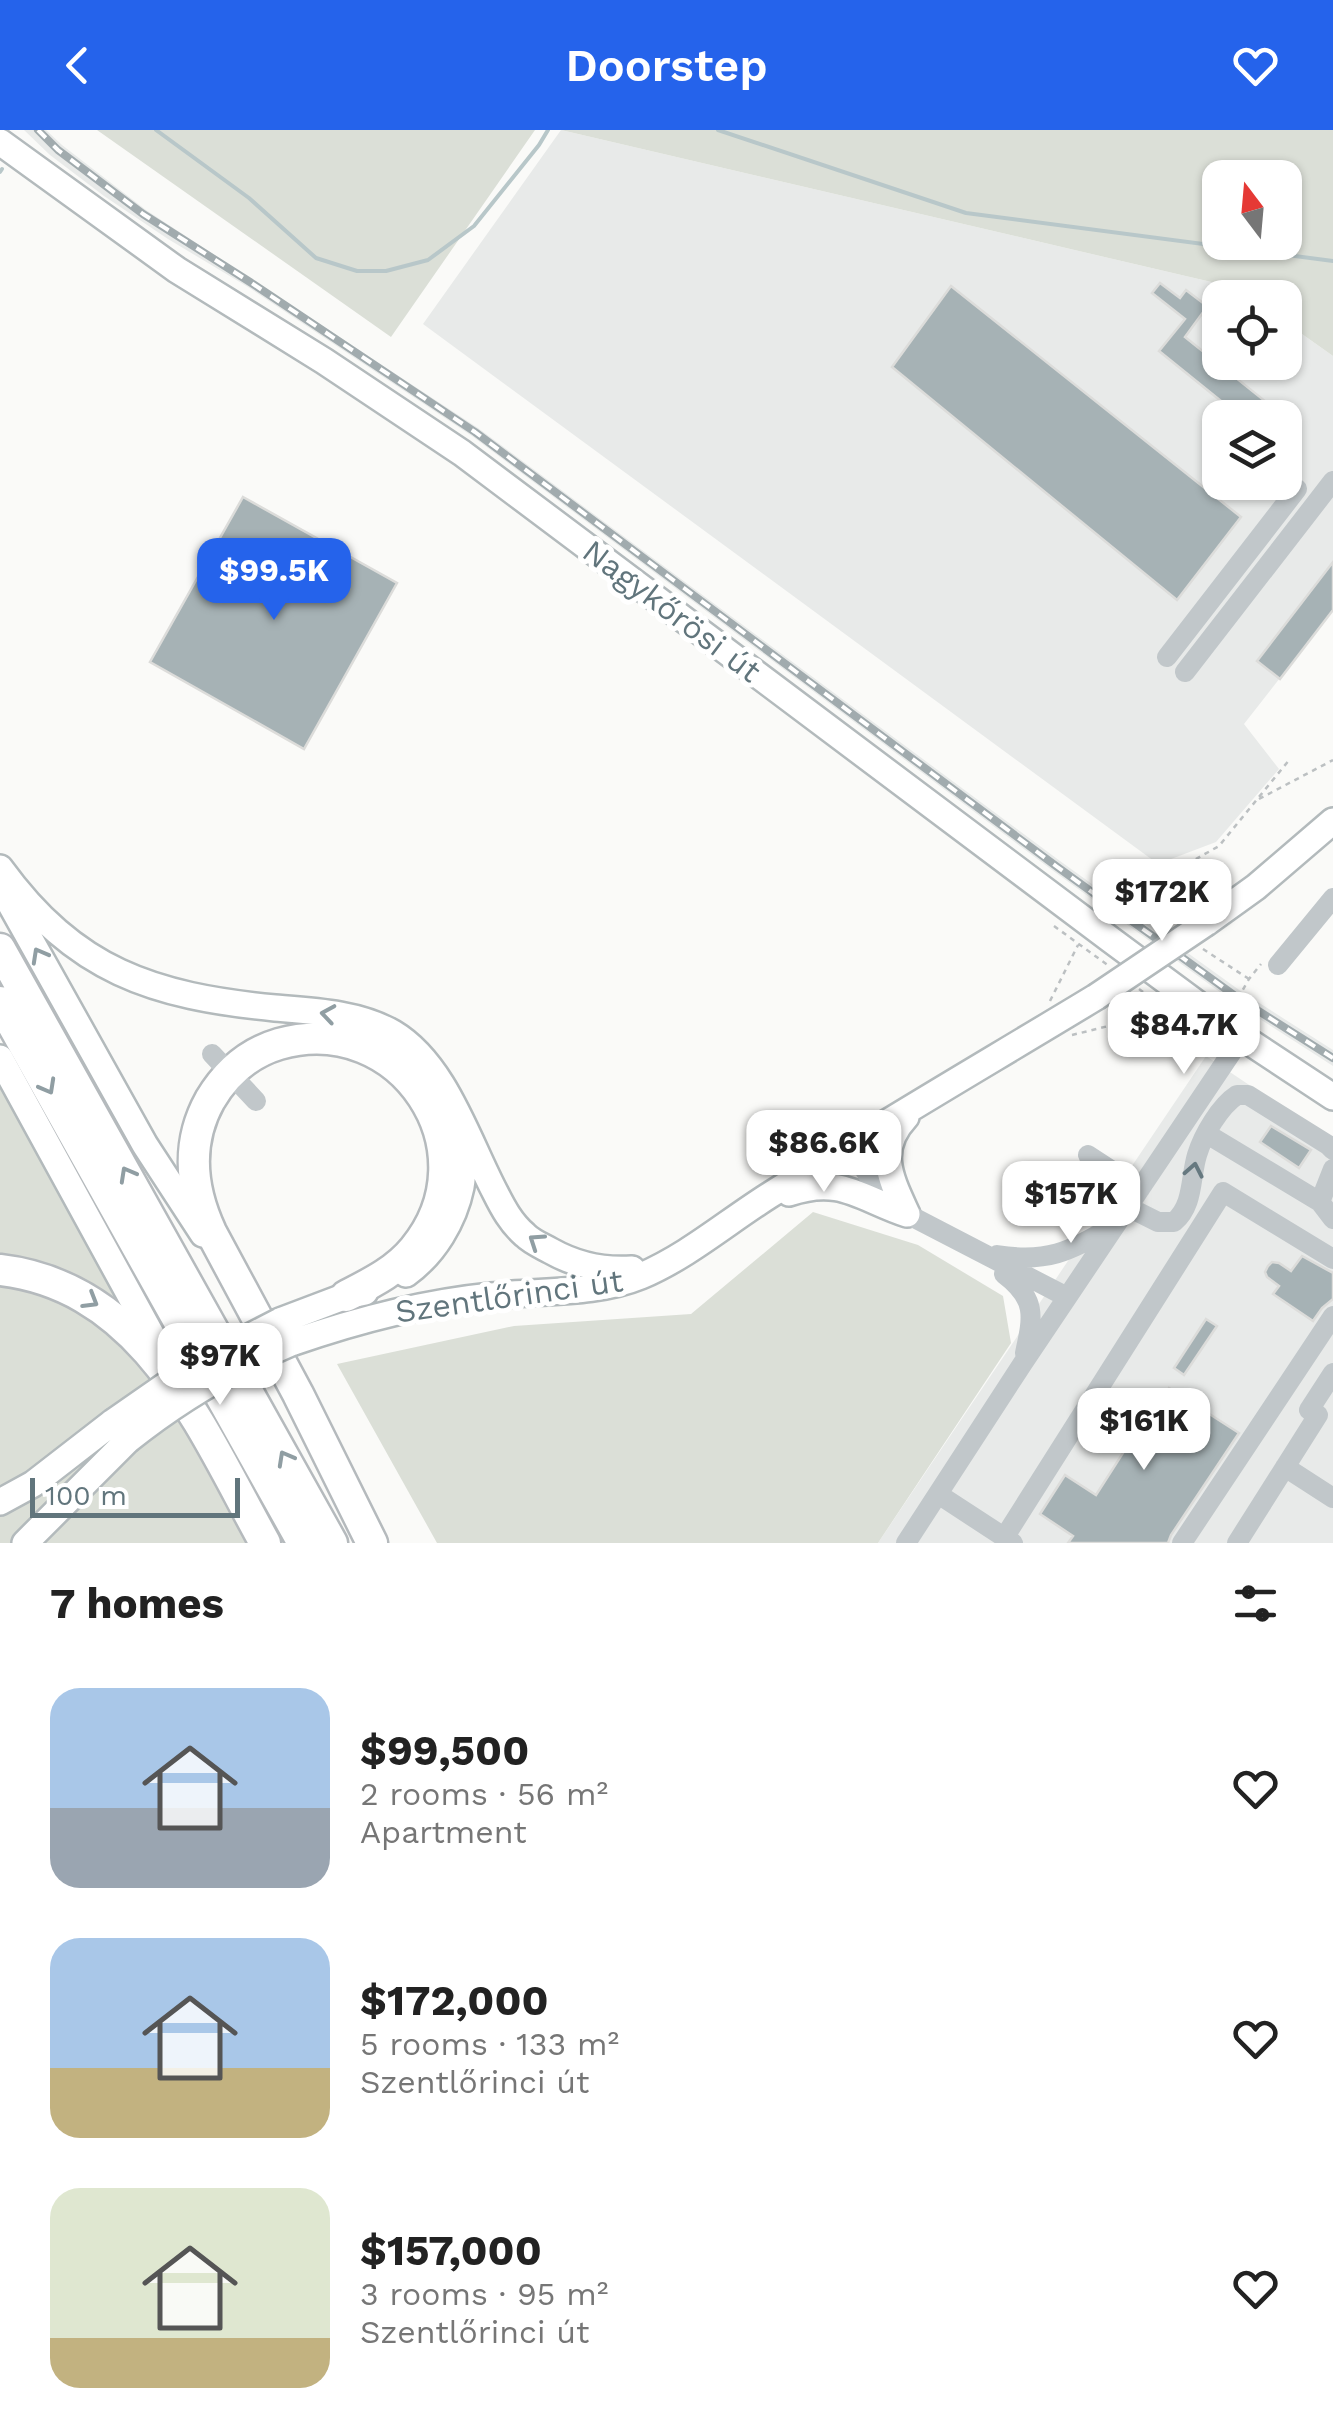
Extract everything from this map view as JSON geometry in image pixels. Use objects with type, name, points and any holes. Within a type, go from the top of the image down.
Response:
[{"type":"highway","points":[[0,949],[332,1543]]},
{"type":"highway","points":[[0,1002],[303,1543]]},
{"type":"highway","points":[[346,1296],[402,1261],[434,1218],[445,1161],[439,1131],[426,1100],[390,1062],[360,1046],[326,1039],[292,1041],[221,1063],[215,1092],[200,1122],[194,1146],[194,1175],[204,1218],[372,1543]]},
{"type":"highway","points":[[0,1270],[51,1282],[82,1296],[109,1312],[134,1335],[190,1409],[265,1543]]},
{"type":"main road","name":"Nagykőrösi út","points":[[0,142],[177,270],[462,453],[1211,1028],[1242,1036],[1333,1096]]},
{"type":"main road","name":"Szentlőrinci út","points":[[25,1543],[120,1431],[242,1365],[285,1332],[349,1323],[419,1306],[599,1287],[640,1276],[682,1255],[769,1196],[1203,935],[1333,822]]},
{"type":"main road","points":[[0,868],[55,930],[115,972],[181,994],[344,1017],[394,1034],[434,1073],[508,1216],[527,1238],[562,1257],[602,1269],[662,1266]]},
{"type":"main road","points":[[0,886],[145,1144],[249,1306]]},
{"type":"main road","points":[[0,1058],[190,1409]]},
{"type":"main road","points":[[908,1214],[892,1181],[888,1160],[899,1125],[916,1106]]},
{"type":"main road","points":[[285,1332],[346,1296],[396,1280],[422,1260],[442,1236],[457,1202],[462,1183],[464,1129]]},
{"type":"main road","points":[[769,1196],[827,1185],[908,1214]]},
{"type":"main road","points":[[0,1502],[120,1431]]},
{"type":"street","points":[[1185,672],[1333,480]]},
{"type":"street","points":[[1167,657],[1288,500]]},
{"type":"street","points":[[1278,965],[1333,898]]},
{"type":"street","points":[[906,1543],[1242,1036]]},
{"type":"street","points":[[221,1063],[256,1101]]},
{"type":"street","points":[[1088,1156],[1128,1206],[1168,1223],[1178,1219],[1187,1205],[1198,1152],[1206,1134],[1237,1094],[1244,1094],[1333,1150]]},
{"type":"street","points":[[1206,1134],[1326,1211],[1333,1169]]},
{"type":"street","points":[[850,1147],[870,1178],[908,1214],[1067,1297]]},
{"type":"street","points":[[938,1494],[1008,1540],[1222,1192],[1333,1260]]},
{"type":"street","points":[[981,1252],[1022,1258],[1059,1255],[1078,1247],[1128,1206]]},
{"type":"street","points":[[981,1252],[1021,1287],[1030,1306],[1023,1363]]},
{"type":"street","points":[[1182,1543],[1333,1316]]},
{"type":"street","points":[[1237,1543],[1285,1467],[1326,1420],[1309,1410],[1333,1373]]},
{"type":"street","points":[[1285,1467],[1333,1498]]},
{"type":"path","points":[[1169,926],[1153,915],[1150,885],[1219,846],[1290,760]]},
{"type":"path","points":[[1256,800],[1333,760]]},
{"type":"path","points":[[1203,935],[1249,980]]},
{"type":"path","points":[[1048,1005],[1078,944]]},
{"type":"path","points":[[1211,1028],[1228,1006],[1232,1008],[1261,964],[1278,965]]},
{"type":"path","points":[[1066,1036],[1137,1019],[1155,1001]]},
{"type":"shaded area","points":[[24,130],[46,130],[146,210],[478,428],[1060,861],[1242,992],[1333,1050],[1333,1066],[1235,1003],[1052,870],[472,436],[104,196]]},
{"type":"shaded area","points":[[97,130],[535,130],[391,337]]},
{"type":"shaded area","points":[[561,130],[1203,280],[1202,380],[1302,380],[1302,334],[1333,356],[1333,610],[1244,724],[1279,769],[1216,842],[1158,864],[423,324]]},
{"type":"shaded area","points":[[561,130],[1333,130],[1333,356],[1302,334],[1302,280],[1203,280]]},
{"type":"shaded area","points":[[1206,1056],[1333,1141],[1333,1543],[878,1543]]},
{"type":"shaded area","points":[[0,1088],[64,1202],[253,1543],[0,1543]]},
{"type":"shaded area","points":[[813,1212],[918,1245],[1003,1296],[1011,1343],[878,1543],[437,1543],[337,1364],[514,1326],[691,1314]]},
{"type":"building","points":[[1160,283],[1180,298],[1186,290],[1202,302],[1202,314],[1185,337],[1202,351],[1202,380],[1239,380],[1264,400],[1220,400],[1159,351],[1185,319],[1152,293]]},
{"type":"building","points":[[951,286],[1202,486],[1202,500],[1220,500],[1241,517],[1177,600],[892,367]]},
{"type":"building","points":[[243,497],[397,583],[304,749],[150,662]]},
{"type":"building","points":[[1333,562],[1333,610],[1280,679],[1257,661]]},
{"type":"building","points":[[1271,1126],[1311,1150],[1299,1168],[1260,1142]]},
{"type":"building","points":[[1302,1256],[1333,1273],[1333,1299],[1313,1321],[1273,1294],[1279,1286],[1265,1272],[1272,1262],[1291,1271]]},
{"type":"building","points":[[1206,1319],[1217,1326],[1184,1375],[1174,1368]]},
{"type":"building","points":[[1169,1388],[1239,1433],[1168,1543],[1068,1543],[1073,1536],[1040,1514],[1065,1475],[1096,1495],[1123,1453],[1095,1435],[1125,1390],[1156,1409]]},
{"type":"waterway","points":[[156,130],[249,198],[316,258],[357,271],[386,271],[428,260],[474,226],[548,130]]},
{"type":"waterway","points":[[718,130],[966,213],[1333,261]]},
{"type":"railway","points":[[38,130],[58,150],[143,214],[475,432],[1056,866],[1238,998],[1333,1058]]}]
